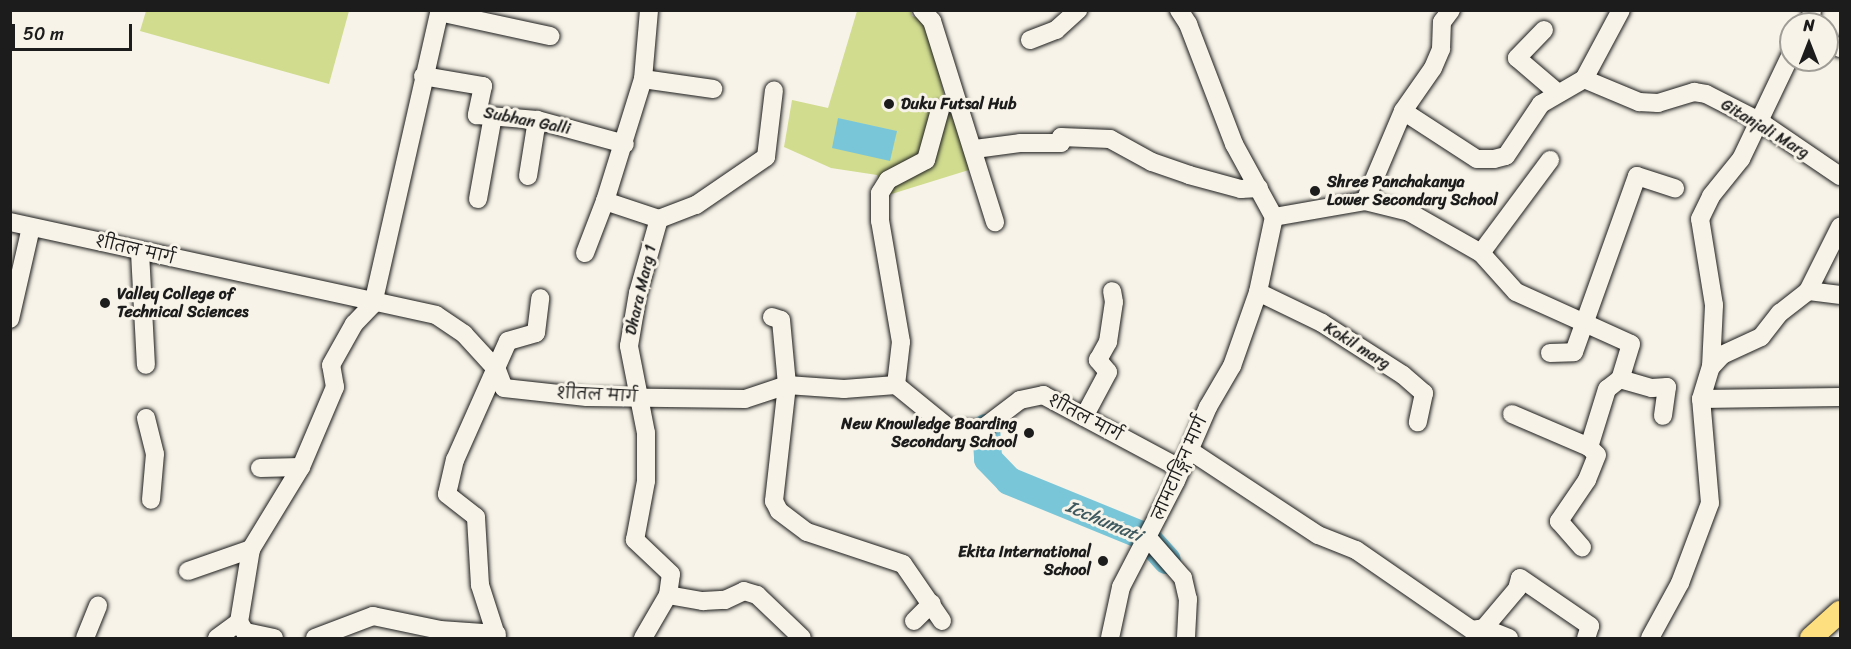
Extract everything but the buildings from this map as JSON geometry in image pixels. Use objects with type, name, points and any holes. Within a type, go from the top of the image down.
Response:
[{"type":"main road","points":[[1811,639],[1840,612]]},
{"type":"street","points":[[585,253],[625,144],[643,79],[649,10]]},
{"type":"street","points":[[922,10],[932,21],[975,149],[995,222]]},
{"type":"street","points":[[1030,40],[1056,30],[1078,10]]},
{"type":"street","points":[[1179,10],[1188,24],[1234,144],[1274,217],[1365,201],[1409,212],[1481,253],[1516,292],[1631,344],[1620,379],[1608,390],[1589,447]]},
{"type":"street","points":[[1365,201],[1403,111],[1433,68],[1441,49],[1442,22],[1451,10]]},
{"type":"street","points":[[1403,111],[1477,159],[1506,156],[1541,104],[1584,79],[1622,10]]},
{"type":"street","points":[[274,639],[245,632],[239,621],[251,549],[301,467],[335,387],[331,365],[354,324],[373,304],[423,76],[440,11],[550,36]]},
{"type":"street","points":[[1544,30],[1517,57],[1558,93]]},
{"type":"street","points":[[1650,639],[1680,583],[1710,503],[1701,399],[1711,367],[1714,305],[1700,219],[1711,196],[1741,159],[1782,72]]},
{"type":"street","name":"Subhan Galli","points":[[423,76],[483,87],[477,115],[537,120],[625,144]]},
{"type":"street","points":[[643,79],[713,89]]},
{"type":"street","name":"Gitanjali Marg","points":[[1584,79],[1639,102],[1658,103],[1694,92],[1706,94],[1759,121],[1840,176]]},
{"type":"street","points":[[605,201],[659,219],[696,205],[766,157],[774,90]]},
{"type":"street","points":[[896,385],[901,342],[880,221],[880,193],[888,180],[926,160],[940,110]]},
{"type":"street","points":[[478,199],[493,116]]},
{"type":"street","points":[[528,176],[537,120]]},
{"type":"street","points":[[975,149],[1020,142],[1061,142],[1061,137],[1110,139],[1152,162],[1189,175],[1241,189],[1259,188]]},
{"type":"street","points":[[1481,253],[1550,160]]},
{"type":"street","points":[[1550,352],[1574,352],[1637,176],[1675,188]]},
{"type":"street","name":"लामटाङ्गिन मार्ग","points":[[1110,639],[1122,587],[1181,470],[1208,407],[1232,366],[1258,292],[1274,217]]},
{"type":"street","name":"Dhara Marg 1","points":[[659,219],[638,293],[629,346],[641,397],[646,433],[646,481],[635,540],[671,574],[668,595]]},
{"type":"street","name":"शीतल मार्ग","points":[[10,222],[373,304],[436,315],[464,334],[497,370],[504,388],[587,397],[746,399],[787,385],[844,389],[896,385],[950,429],[982,429],[1020,400],[1043,394],[1181,470]]},
{"type":"street","points":[[10,319],[32,227]]},
{"type":"street","points":[[1711,367],[1722,356],[1761,337],[1780,314],[1808,291],[1840,227]]},
{"type":"street","points":[[140,252],[146,365]]},
{"type":"street","points":[[1084,417],[1108,372],[1098,360],[1108,342],[1114,302],[1112,291]]},
{"type":"street","points":[[1808,291],[1840,295]]},
{"type":"street","name":"Kokil marg","points":[[1258,292],[1322,323],[1403,375],[1424,393],[1418,422]]},
{"type":"street","points":[[315,639],[373,616],[440,630],[497,636],[480,585],[476,517],[447,494],[454,460],[497,370],[508,341],[536,333],[540,298]]},
{"type":"street","points":[[772,317],[781,320],[787,385],[774,501],[779,511],[807,532],[903,564],[932,603],[942,621]]},
{"type":"street","points":[[1620,379],[1652,388],[1667,387],[1663,416]]},
{"type":"street","points":[[1701,399],[1840,397]]},
{"type":"street","points":[[1512,414],[1589,447],[1597,455],[1587,480],[1558,520],[1582,547]]},
{"type":"street","points":[[146,418],[155,454],[151,500]]},
{"type":"street","points":[[1189,450],[1318,535],[1356,550],[1472,630],[1484,628],[1509,639]]},
{"type":"street","points":[[260,468],[301,467]]},
{"type":"street","points":[[1148,538],[1183,578],[1188,599],[1186,639]]},
{"type":"street","points":[[188,571],[251,549]]},
{"type":"street","points":[[1484,628],[1517,589],[1520,578],[1590,626],[1586,639]]},
{"type":"street","points":[[644,639],[668,595],[703,601],[725,600],[744,591],[757,595],[802,639]]},
{"type":"street","points":[[914,621],[932,603]]},
{"type":"street","points":[[85,639],[98,606]]},
{"type":"street","points":[[217,639],[239,621]]},
{"type":"green space","points":[[146,10],[349,11],[329,84],[140,31]]},
{"type":"green space","name":"Duku Futsal Hub","points":[[857,11],[911,11],[912,16],[930,23],[944,96],[972,169],[885,196],[877,175],[831,168],[784,147],[792,100],[828,108]]},
{"type":"water","points":[[838,118],[897,131],[890,161],[832,148]]},
{"type":"waterway","name":"Icchumati","points":[[986,428],[988,459],[1009,481],[1146,537],[1167,560]]},
{"type":"place","name":"Duku Futsal Hub","points":[[889,104]]},
{"type":"place","name":"Shree Panchakanya Lower Secondary School","points":[[1315,191]]},
{"type":"place","name":"Valley College of Technical Sciences","points":[[105,303]]},
{"type":"place","name":"New Knowledge Boarding Secondary School","points":[[1029,433]]},
{"type":"place","name":"Ekita International School","points":[[1103,561]]}]
